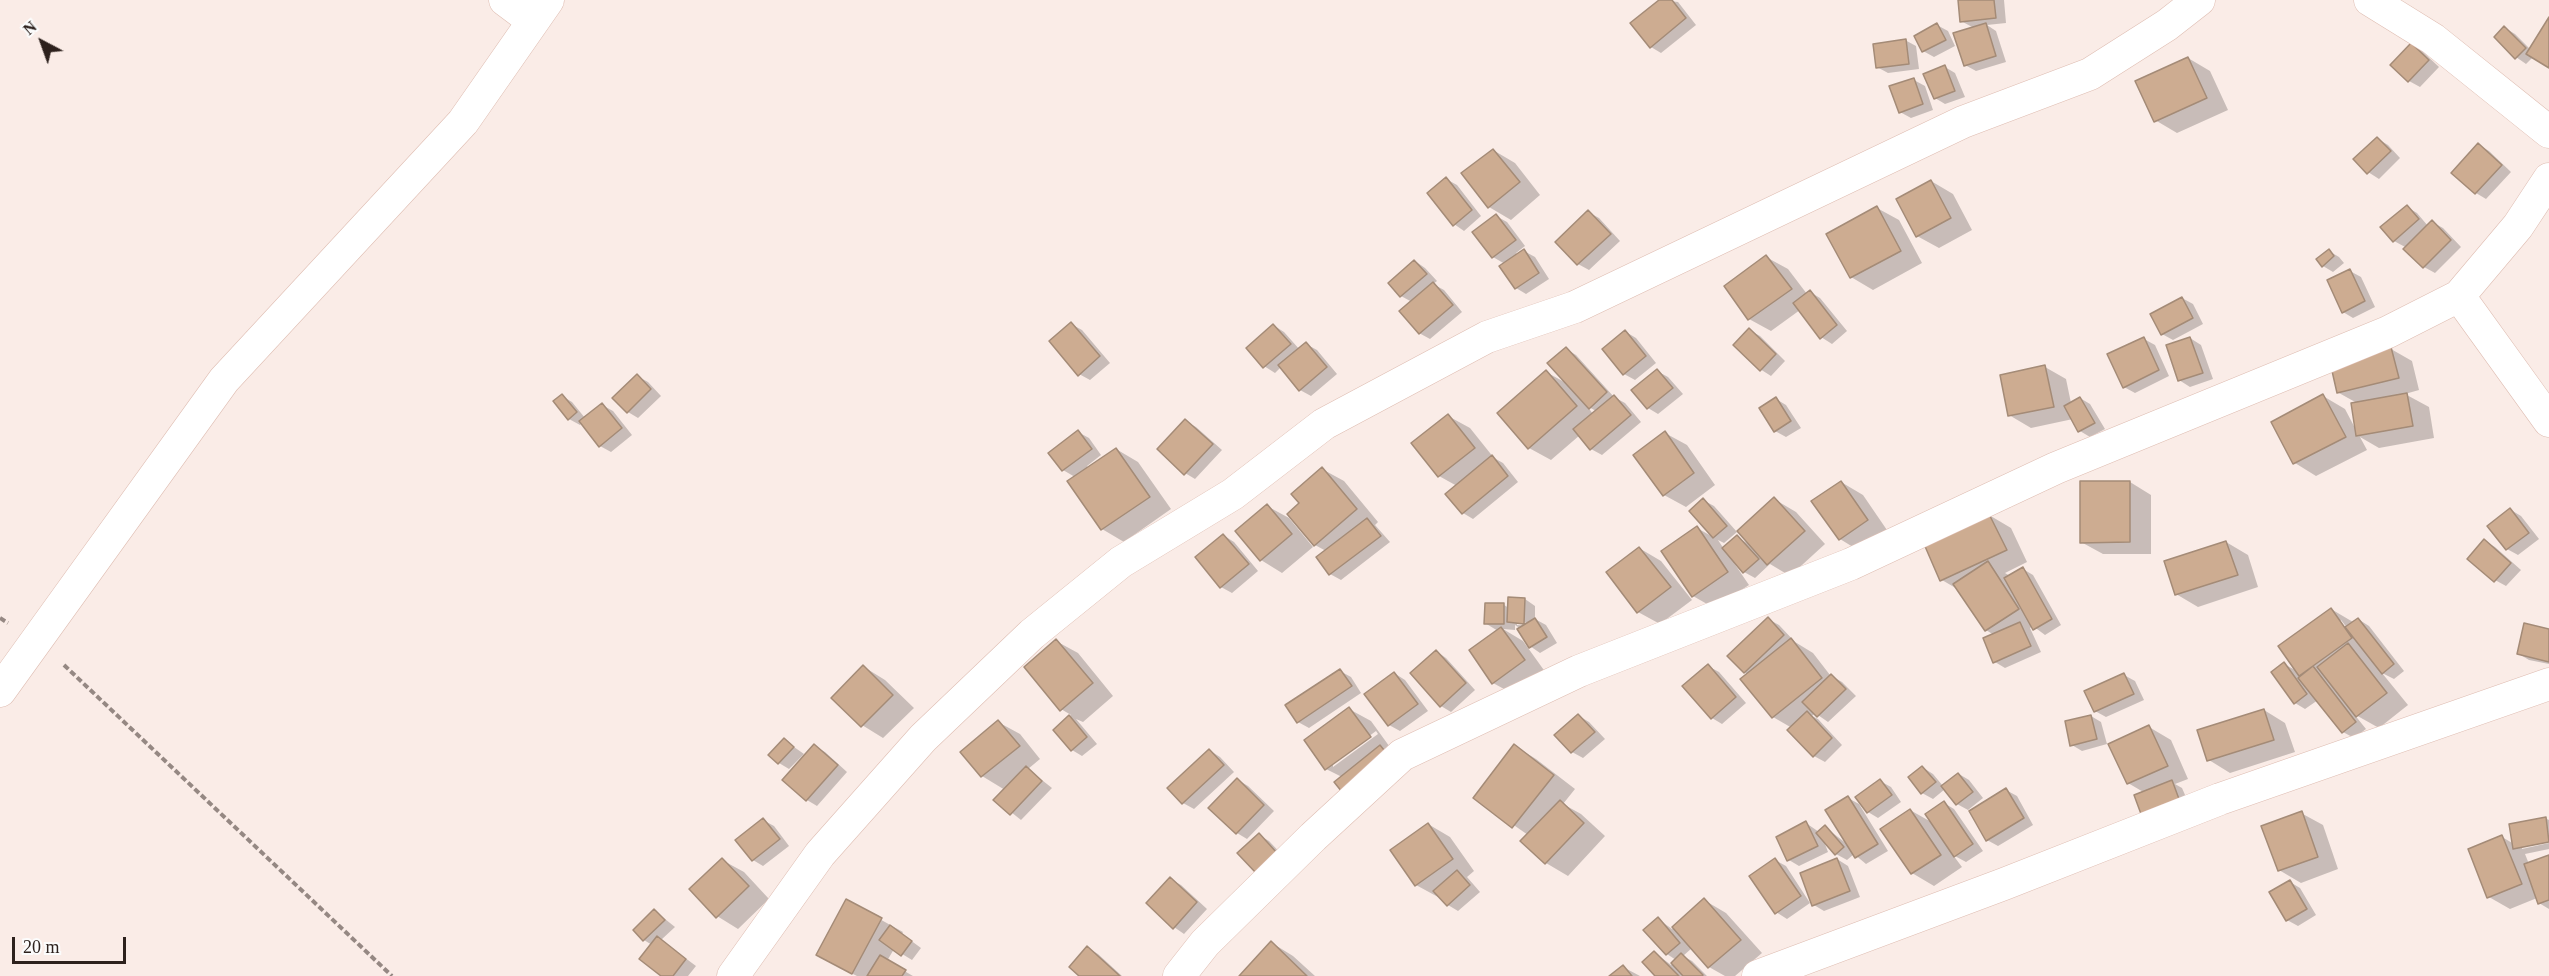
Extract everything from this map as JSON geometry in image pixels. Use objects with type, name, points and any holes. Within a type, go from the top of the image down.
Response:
[{"type":"street","points":[[0,691],[157,470],[225,380],[463,122],[540,11],[505,0]]},
{"type":"street","points":[[733,976],[820,854],[923,738],[1032,634],[1121,562],[1233,494],[1324,424],[1487,337],[1575,307],[1963,122],[2090,74],[2167,25],[2199,0]]},
{"type":"street","points":[[2370,0],[2433,39],[2549,132]]},
{"type":"street","points":[[1179,976],[1205,943],[1313,837],[1402,755],[1579,671],[1851,564],[2056,468],[2388,332],[2459,296],[2518,226],[2549,179]]},
{"type":"street","points":[[2459,296],[2549,421]]},
{"type":"street","points":[[1758,976],[2004,884],[2220,799],[2549,684]]},
{"type":"path","points":[[0,618],[38,640],[392,976]]},
{"type":"building","points":[[1659,0],[1672,0],[1686,18],[1650,48],[1630,23]]},
{"type":"building","points":[[1958,0],[1994,0],[1996,18],[1960,22]]},
{"type":"building","points":[[2549,17],[2549,68],[2526,54]]},
{"type":"building","points":[[1937,23],[1946,40],[1922,52],[1914,36]]},
{"type":"building","points":[[1986,23],[1996,56],[1964,66],[1953,33]]},
{"type":"building","points":[[2504,26],[2526,48],[2515,59],[2494,37]]},
{"type":"building","points":[[1906,39],[1909,64],[1876,68],[1873,44]]},
{"type":"building","points":[[2411,43],[2429,60],[2408,82],[2390,65]]},
{"type":"building","points":[[2188,57],[2207,98],[2154,122],[2135,81]]},
{"type":"building","points":[[1945,65],[1955,91],[1934,99],[1923,74]]},
{"type":"building","points":[[1914,78],[1923,104],[1899,113],[1889,86]]},
{"type":"building","points":[[2377,137],[2391,151],[2367,174],[2353,159]]},
{"type":"building","points":[[2478,143],[2502,165],[2475,194],[2451,173]]},
{"type":"building","points":[[1493,149],[1520,182],[1488,208],[1461,173]]},
{"type":"building","points":[[1446,177],[1472,210],[1453,226],[1427,193]]},
{"type":"building","points":[[1931,180],[1951,218],[1916,237],[1896,199]]},
{"type":"building","points":[[2407,205],[2419,219],[2393,242],[2380,227]]},
{"type":"building","points":[[1877,206],[1901,251],[1850,278],[1826,234]]},
{"type":"building","points":[[1588,210],[1611,234],[1577,265],[1555,242]]},
{"type":"building","points":[[1496,214],[1516,240],[1492,258],[1472,232]]},
{"type":"building","points":[[2432,220],[2451,240],[2423,268],[2403,249]]},
{"type":"building","points":[[1524,249],[1539,273],[1515,289],[1499,266]]},
{"type":"building","points":[[2329,249],[2334,256],[2322,267],[2316,259]]},
{"type":"building","points":[[1766,255],[1792,289],[1748,320],[1724,286]]},
{"type":"building","points":[[1414,260],[1427,274],[1400,297],[1388,283]]},
{"type":"building","points":[[2350,269],[2365,301],[2342,313],[2327,280]]},
{"type":"building","points":[[1433,282],[1453,305],[1419,334],[1399,311]]},
{"type":"building","points":[[1810,290],[1837,325],[1820,339],[1793,303]]},
{"type":"building","points":[[2182,297],[2193,318],[2161,335],[2150,314]]},
{"type":"building","points":[[1071,322],[1100,356],[1078,376],[1049,341]]},
{"type":"building","points":[[1273,324],[1291,344],[1263,368],[1246,348]]},
{"type":"building","points":[[1749,328],[1776,354],[1760,371],[1733,345]]},
{"type":"building","points":[[1625,330],[1646,356],[1623,375],[1602,349]]},
{"type":"building","points":[[2144,337],[2159,370],[2123,388],[2107,354]]},
{"type":"building","points":[[2190,337],[2203,373],[2178,381],[2166,345]]},
{"type":"building","points":[[1306,342],[1327,367],[1299,391],[1278,365]]},
{"type":"building","points":[[1566,347],[1607,392],[1589,409],[1547,363]]},
{"type":"building","points":[[2391,347],[2399,378],[2337,393],[2330,362]]},
{"type":"building","points":[[2045,365],[2054,407],[2008,416],[2000,375]]},
{"type":"building","points":[[1657,369],[1673,388],[1647,409],[1631,390]]},
{"type":"building","points":[[1546,370],[1577,406],[1528,449],[1497,413]]},
{"type":"building","points":[[637,374],[651,389],[627,413],[612,398]]},
{"type":"building","points":[[2407,393],[2413,426],[2356,436],[2351,403]]},
{"type":"building","points":[[562,394],[577,412],[568,420],[553,401]]},
{"type":"building","points":[[2323,394],[2346,437],[2293,464],[2271,422]]},
{"type":"building","points":[[1614,395],[1631,415],[1590,450],[1573,429]]},
{"type":"building","points":[[1776,397],[1791,421],[1774,432],[1759,408]]},
{"type":"building","points":[[2080,397],[2095,423],[2078,432],[2064,406]]},
{"type":"building","points":[[602,403],[622,428],[599,447],[579,421]]},
{"type":"building","points":[[1448,414],[1475,448],[1438,477],[1411,443]]},
{"type":"building","points":[[1185,419],[1213,444],[1184,475],[1157,449]]},
{"type":"building","points":[[1078,430],[1092,449],[1062,471],[1048,453]]},
{"type":"building","points":[[1665,431],[1694,473],[1663,496],[1633,455]]},
{"type":"building","points":[[1116,448],[1150,497],[1101,530],[1067,481]]},
{"type":"building","points":[[1492,455],[1508,476],[1462,514],[1445,494]]},
{"type":"building","points":[[1322,467],[1357,509],[1314,546],[1287,514],[1299,503],[1291,494]]},
{"type":"building","points":[[1841,481],[1868,520],[1839,540],[1811,501]]},
{"type":"building","points":[[2080,481],[2130,481],[2130,542],[2080,543]]},
{"type":"building","points":[[1774,497],[1805,531],[1767,565],[1737,531]]},
{"type":"building","points":[[1703,498],[1727,526],[1713,538],[1689,511]]},
{"type":"building","points":[[1267,504],[1292,534],[1260,561],[1235,531]]},
{"type":"building","points":[[2510,508],[2529,533],[2506,550],[2487,526]]},
{"type":"building","points":[[1989,514],[2007,550],[1940,581],[1924,544]]},
{"type":"building","points":[[1367,518],[1381,536],[1329,575],[1316,557]]},
{"type":"building","points":[[1697,526],[1728,572],[1692,597],[1661,551]]},
{"type":"building","points":[[1223,534],[1249,564],[1220,588],[1195,557]]},
{"type":"building","points":[[1737,535],[1759,559],[1743,573],[1722,548]]},
{"type":"building","points":[[2484,539],[2511,563],[2494,582],[2467,559]]},
{"type":"building","points":[[2226,541],[2238,575],[2175,595],[2164,561]]},
{"type":"building","points":[[1639,547],[1671,587],[1637,613],[1606,572]]},
{"type":"building","points":[[1988,561],[2019,609],[1985,631],[1953,584]]},
{"type":"building","points":[[2023,567],[2052,619],[2033,630],[2004,578]]},
{"type":"building","points":[[1508,597],[1525,598],[1524,624],[1507,622]]},
{"type":"building","points":[[1485,603],[1504,603],[1504,624],[1484,624]]},
{"type":"building","points":[[2331,608],[2352,638],[2299,676],[2278,646]]},
{"type":"building","points":[[1768,617],[1784,635],[1744,673],[1727,656]]},
{"type":"building","points":[[1535,618],[1547,637],[1529,648],[1517,629]]},
{"type":"building","points":[[2358,618],[2394,664],[2382,674],[2345,627]]},
{"type":"building","points":[[2020,622],[2031,646],[1993,663],[1983,638]]},
{"type":"building","points":[[2524,623],[2549,629],[2549,662],[2517,654]]},
{"type":"building","points":[[1501,627],[1525,660],[1492,684],[1469,650]]},
{"type":"building","points":[[1791,638],[1822,678],[1772,718],[1740,679]]},
{"type":"building","points":[[1056,639],[1093,683],[1060,711],[1024,667]]},
{"type":"building","points":[[2348,643],[2387,693],[2356,717],[2317,667]]},
{"type":"building","points":[[1436,650],[1466,683],[1440,707],[1410,673]]},
{"type":"building","points":[[2284,662],[2307,694],[2294,704],[2271,672]]},
{"type":"building","points":[[1708,664],[1736,697],[1711,719],[1682,686]]},
{"type":"building","points":[[863,665],[893,695],[861,727],[831,698]]},
{"type":"building","points":[[2313,666],[2356,722],[2342,733],[2298,678]]},
{"type":"building","points":[[1340,669],[1352,686],[1297,723],[1285,705]]},
{"type":"building","points":[[1394,672],[1418,704],[1388,726],[1364,694]]},
{"type":"building","points":[[2124,673],[2134,694],[2094,712],[2084,691]]},
{"type":"building","points":[[1831,674],[1846,689],[1817,717],[1802,702]]},
{"type":"building","points":[[1349,707],[1371,737],[1325,770],[1304,740]]},
{"type":"building","points":[[2264,709],[2274,740],[2207,761],[2197,730]]},
{"type":"building","points":[[1807,711],[1832,738],[1813,757],[1787,730]]},
{"type":"building","points":[[1578,714],[1595,732],[1571,753],[1554,735]]},
{"type":"building","points":[[1069,715],[1087,737],[1071,751],[1053,730]]},
{"type":"building","points":[[2091,715],[2097,739],[2070,746],[2065,721]]},
{"type":"building","points":[[998,720],[1020,746],[981,777],[960,752]]},
{"type":"building","points":[[2149,725],[2168,766],[2127,784],[2108,744]]},
{"type":"building","points":[[784,738],[794,747],[778,764],[768,755]]},
{"type":"building","points":[[814,744],[838,765],[806,801],[782,780]]},
{"type":"building","points":[[1514,744],[1554,775],[1512,828],[1473,798]]},
{"type":"building","points":[[1380,745],[1392,760],[1346,797],[1334,782]]},
{"type":"building","points":[[1209,749],[1224,765],[1182,804],[1167,788]]},
{"type":"building","points":[[1026,766],[1042,781],[1010,815],[993,800]]},
{"type":"building","points":[[1922,766],[1936,782],[1921,794],[1908,777]]},
{"type":"building","points":[[1958,773],[1973,792],[1956,805],[1941,786]]},
{"type":"building","points":[[1237,778],[1264,805],[1236,834],[1208,808]]},
{"type":"building","points":[[1880,779],[1892,795],[1867,813],[1855,797]]},
{"type":"building","points":[[2172,780],[2179,799],[2141,814],[2134,795]]},
{"type":"building","points":[[2006,788],[2024,818],[1986,841],[1969,811]]},
{"type":"building","points":[[1848,796],[1878,844],[1855,858],[1825,810]]},
{"type":"building","points":[[1560,800],[1584,823],[1545,864],[1520,841]]},
{"type":"building","points":[[1944,801],[1973,844],[1954,857],[1925,814]]},
{"type":"building","points":[[1910,809],[1941,855],[1911,874],[1880,829]]},
{"type":"building","points":[[2302,811],[2318,857],[2278,871],[2261,826]]},
{"type":"building","points":[[2546,817],[2549,842],[2513,849],[2509,824]]},
{"type":"building","points":[[763,818],[780,839],[752,861],[735,840]]},
{"type":"building","points":[[1806,821],[1818,846],[1787,861],[1776,837]]},
{"type":"building","points":[[1428,823],[1453,859],[1415,886],[1390,850]]},
{"type":"building","points":[[1825,825],[1844,847],[1835,855],[1816,833]]},
{"type":"building","points":[[1259,833],[1277,853],[1256,873],[1237,853]]},
{"type":"building","points":[[2502,835],[2522,884],[2487,898],[2468,849]]},
{"type":"building","points":[[2549,855],[2549,900],[2538,904],[2524,864]]},
{"type":"building","points":[[722,858],[749,886],[716,918],[689,889]]},
{"type":"building","points":[[1775,858],[1801,896],[1775,914],[1749,876]]},
{"type":"building","points":[[1837,858],[1850,891],[1812,906],[1800,873]]},
{"type":"building","points":[[1457,870],[1470,885],[1447,906],[1433,891]]},
{"type":"building","points":[[1170,877],[1197,902],[1173,929],[1146,903]]},
{"type":"building","points":[[2290,880],[2307,909],[2286,921],[2269,892]]},
{"type":"building","points":[[1704,898],[1741,940],[1708,968],[1672,927]]},
{"type":"building","points":[[846,899],[882,918],[852,974],[816,955]]},
{"type":"building","points":[[654,909],[665,920],[643,941],[633,930]]},
{"type":"building","points":[[1658,917],[1680,943],[1666,955],[1643,930]]},
{"type":"building","points":[[890,925],[912,941],[901,956],[879,940]]},
{"type":"building","points":[[657,936],[686,959],[673,976],[661,976],[639,959]]},
{"type":"building","points":[[1271,941],[1307,976],[1239,976]]},
{"type":"building","points":[[1087,946],[1120,976],[1079,976],[1069,967]]},
{"type":"building","points":[[1654,951],[1679,976],[1655,976],[1642,962]]},
{"type":"building","points":[[1681,953],[1702,976],[1683,976],[1671,963]]},
{"type":"building","points":[[880,955],[906,970],[902,976],[867,976]]},
{"type":"building","points":[[1623,965],[1632,976],[1609,976]]}]
